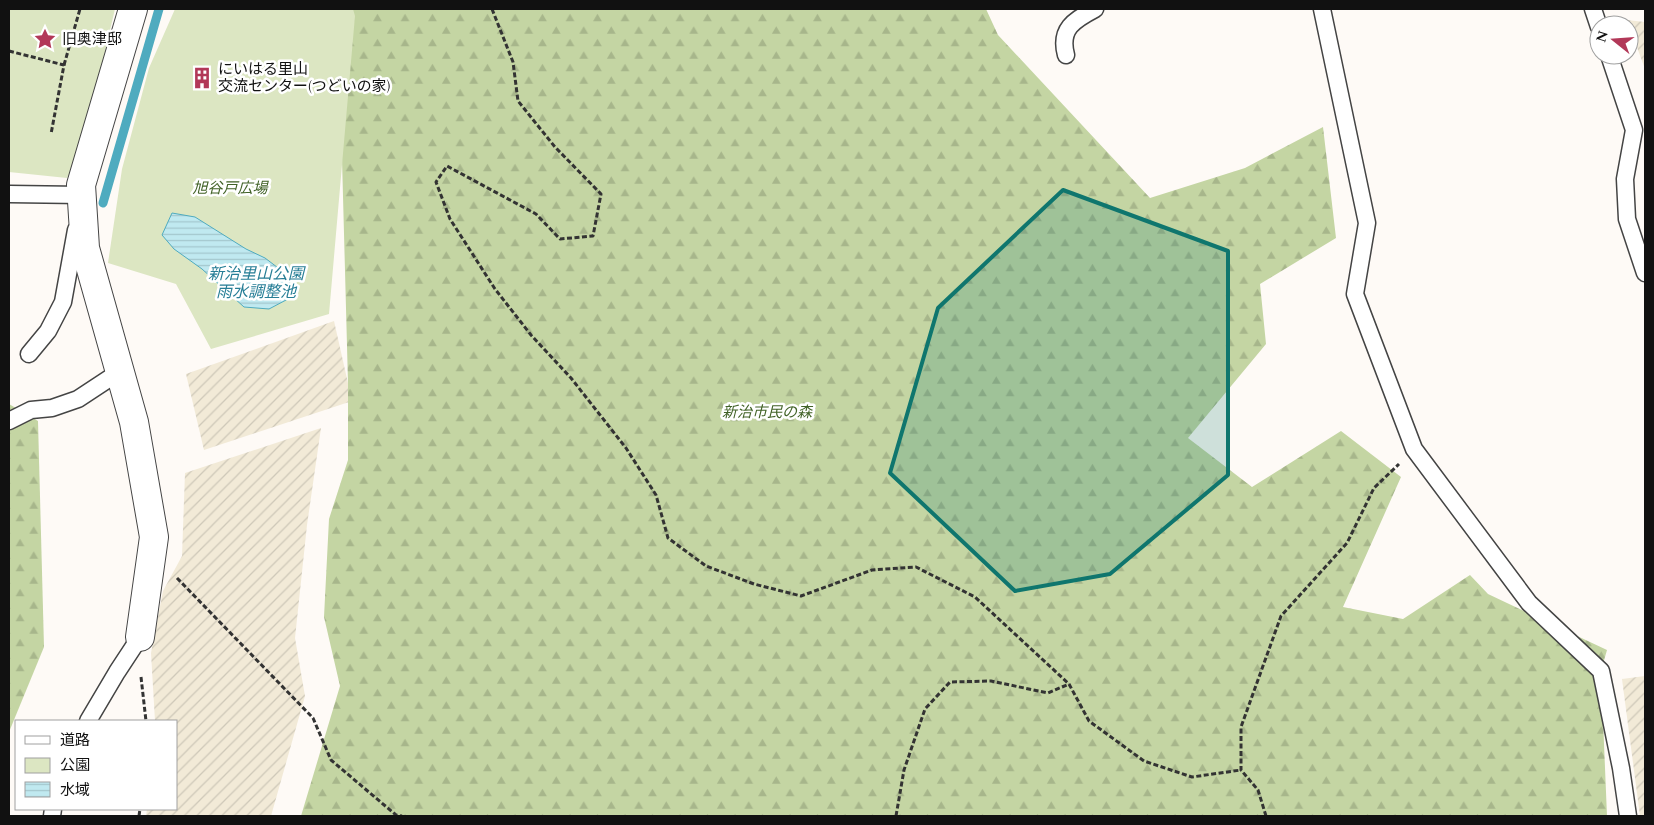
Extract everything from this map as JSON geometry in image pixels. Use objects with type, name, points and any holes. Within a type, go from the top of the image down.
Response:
[{"type":"street","points":[[133,9],[81,185],[85,248],[134,422],[146,480],[154,537],[138,639]]},
{"type":"lane","points":[[1066,55],[1063,43],[1072,21],[1095,9]]},
{"type":"lane","points":[[1322,9],[1367,223],[1355,294],[1414,450],[1529,603],[1602,671],[1621,768],[1628,816]]},
{"type":"lane","points":[[1611,65],[1634,130],[1625,179],[1627,219],[1645,273]]},
{"type":"lane","points":[[9,194],[83,207],[76,228],[63,302],[48,331],[29,354]]},
{"type":"lane","points":[[9,421],[31,410],[52,408],[78,399],[119,372]]},
{"type":"lane","points":[[89,720],[116,672],[138,639]]},
{"type":"path","points":[[51,134],[64,65],[80,9]]},
{"type":"path","points":[[492,9],[514,62],[518,101],[555,147],[601,194],[593,236],[560,240],[536,214],[447,166],[436,182],[450,219],[496,289],[530,335],[571,378],[626,448],[656,495],[668,538],[706,566],[754,584],[801,596],[872,570],[916,567],[975,597],[1069,684],[1089,720],[1144,761],[1192,777],[1241,770]]},
{"type":"path","points":[[9,51],[64,65]]},
{"type":"path","points":[[1266,816],[1258,790],[1241,770],[1242,727],[1281,616],[1347,543],[1374,488],[1414,450]]},
{"type":"path","points":[[152,553],[313,718],[330,760],[396,815],[402,816]]},
{"type":"path","points":[[138,639],[146,720]]},
{"type":"path","points":[[896,816],[904,770],[925,709],[950,682],[990,681],[1048,693],[1069,684]]},
{"type":"highlighted area","points":[[1063,190],[1228,251],[1228,475],[1110,574],[1015,591],[890,473],[938,308]]},
{"type":"shaded area","points":[[1639,21],[1645,22],[1645,69],[1639,53]]},
{"type":"shaded area","points":[[334,321],[352,401],[204,450],[186,374]]},
{"type":"shaded area","points":[[321,428],[307,525],[295,638],[305,696],[271,816],[146,816],[147,810],[178,810],[178,720],[155,720],[151,653],[163,591],[182,556],[185,473]]},
{"type":"shaded area","points":[[1645,676],[1645,816],[1640,816],[1622,679]]},
{"type":"green space","points":[[9,9],[115,9],[81,153],[67,178],[9,172]]},
{"type":"green space","name":"旭谷戸広場","points":[[175,9],[353,9],[355,16],[329,314],[211,349],[176,284],[108,263],[122,169],[149,68]]},
{"type":"green space","name":"新治市民の森","points":[[338,9],[986,9],[998,35],[1150,198],[1245,168],[1323,127],[1336,238],[1260,284],[1266,344],[1188,438],[1252,487],[1341,431],[1401,477],[1343,607],[1403,619],[1470,575],[1488,594],[1607,650],[1601,671],[1607,816],[301,816],[340,686],[324,617],[329,519],[348,460],[348,383]]},
{"type":"green space","points":[[9,404],[38,421],[44,647],[9,732]]},
{"type":"water","name":"新治里山公園 雨水調整池","points":[[172,213],[195,217],[246,249],[265,258],[290,277],[288,299],[269,309],[244,307],[202,269],[174,249],[162,235]]},
{"type":"waterway","points":[[103,203],[159,9]]},
{"type":"place","name":"旧奥津邸","points":[[45,39]]},
{"type":"place","name":"にいはる里山 交流センター(つどいの家)","points":[[202,78]]}]
